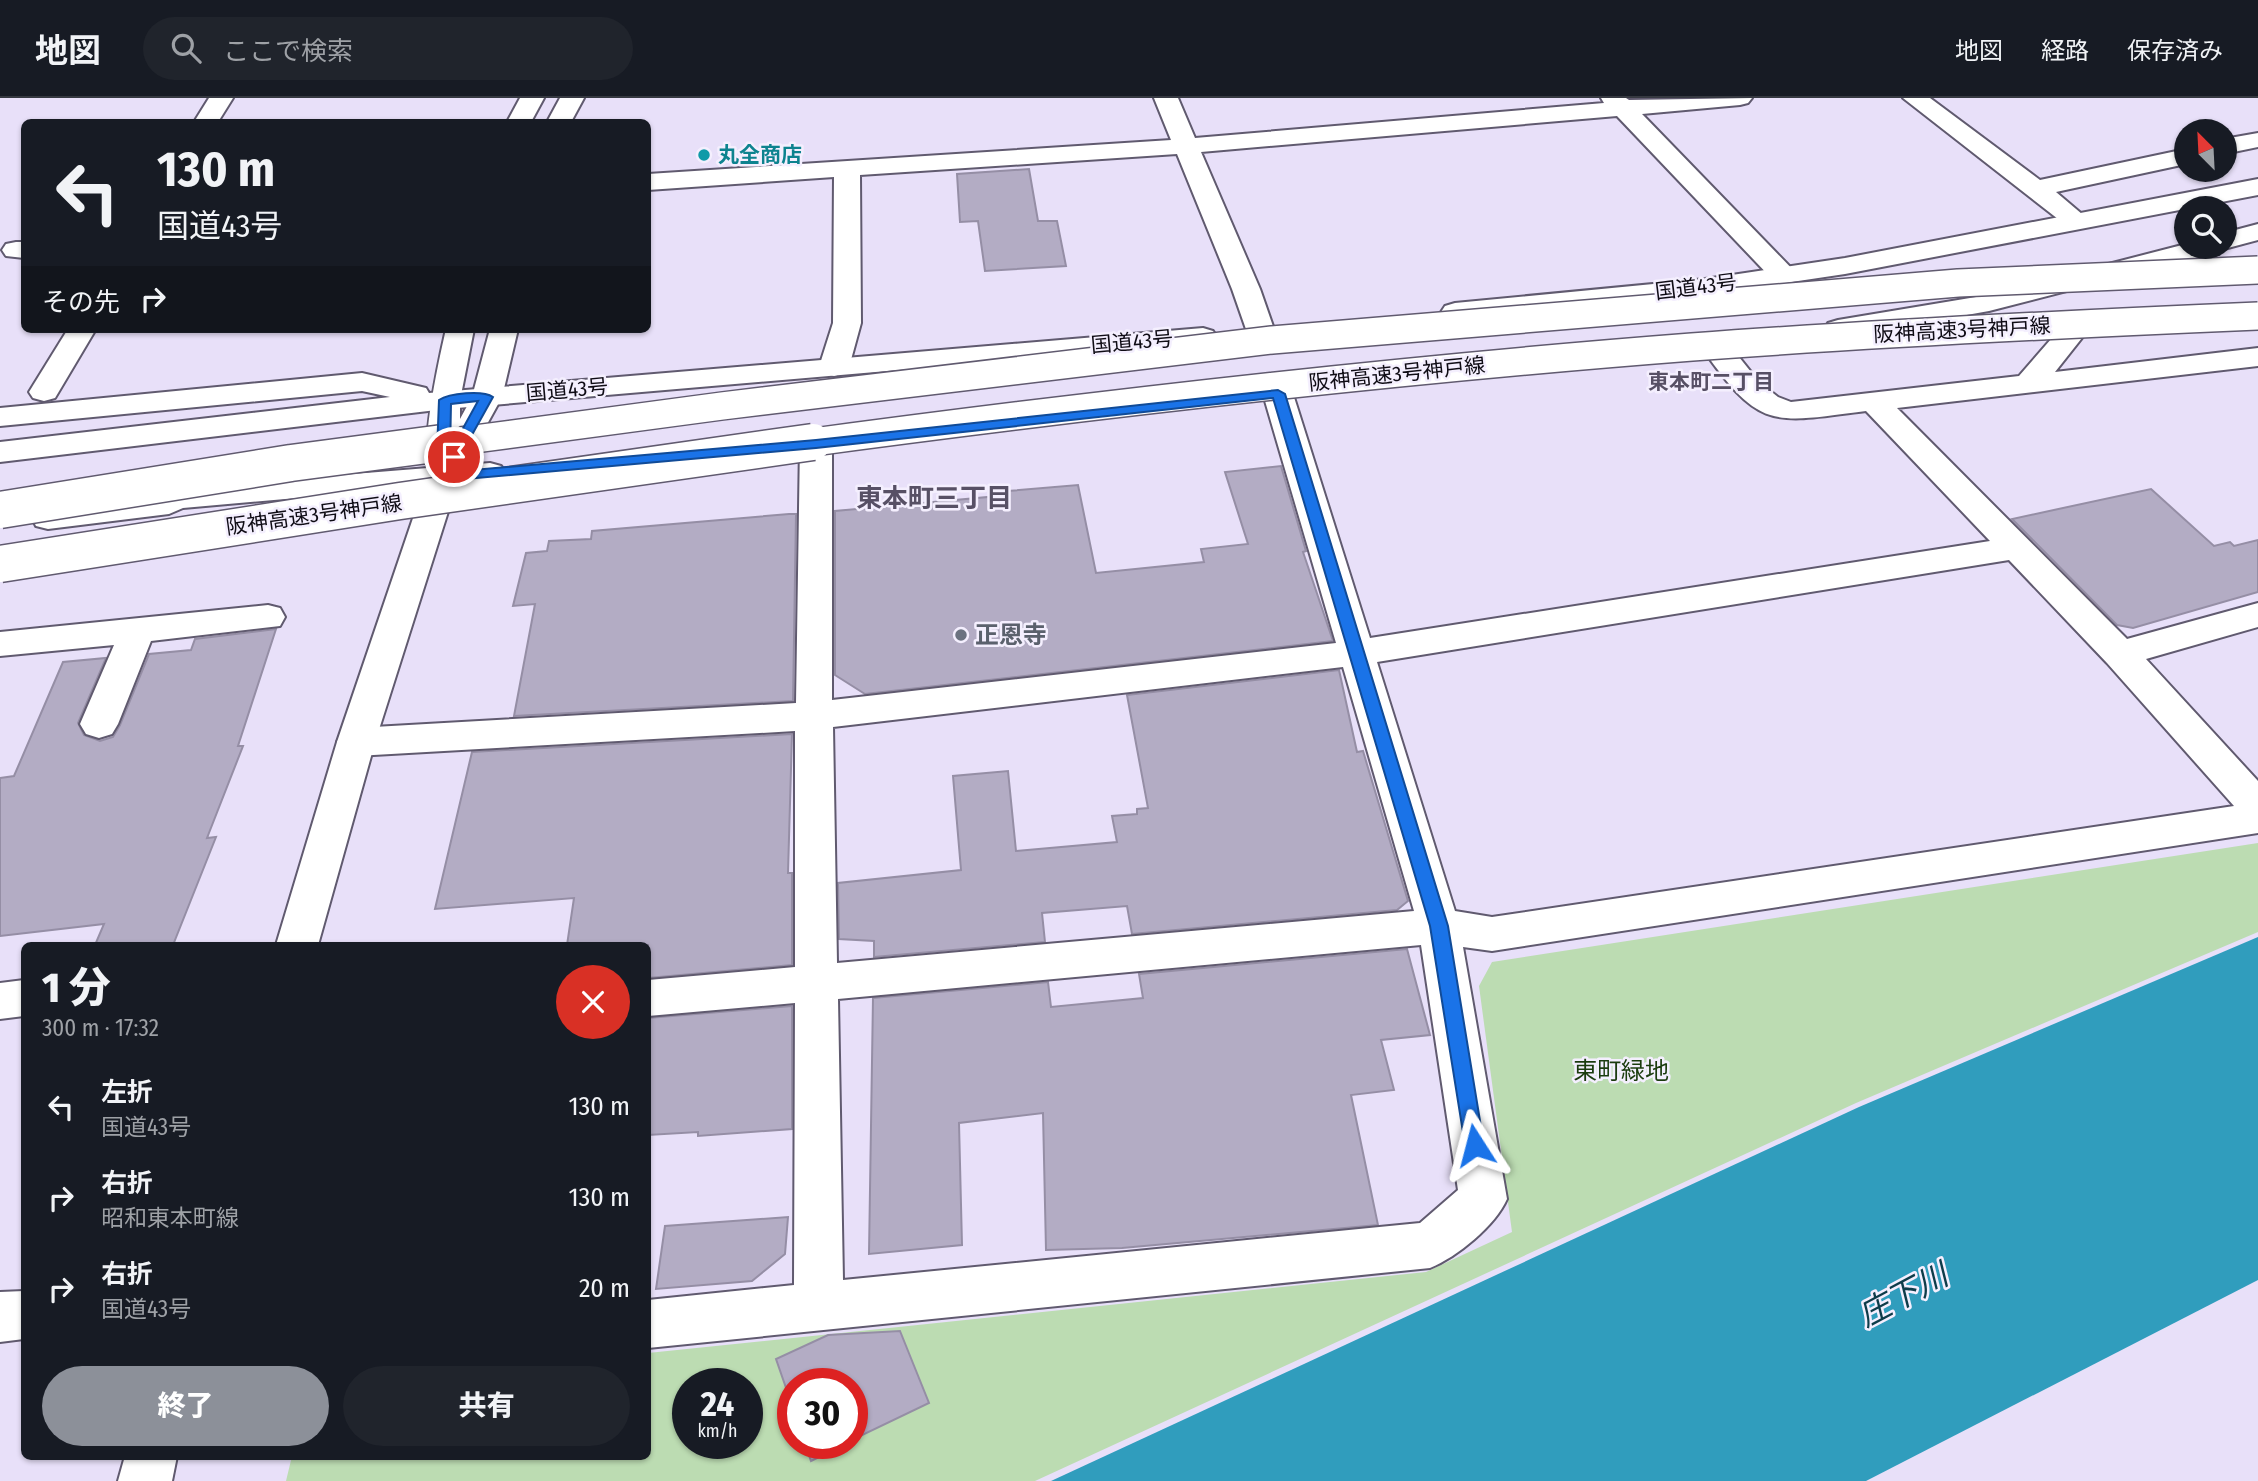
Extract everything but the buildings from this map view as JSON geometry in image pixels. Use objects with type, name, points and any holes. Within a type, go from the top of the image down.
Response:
[{"type":"main road","points":[[208,119],[221,98]]},
{"type":"main road","points":[[521,119],[532,98]]},
{"type":"main road","points":[[561,119],[572,98]]},
{"type":"main road","points":[[1166,98],[1246,289],[1261,332]]},
{"type":"main road","points":[[651,182],[1187,146],[1618,104],[1740,98]]},
{"type":"main road","points":[[1915,98],[2076,219]]},
{"type":"main road","points":[[1618,104],[1784,275]]},
{"type":"main road","points":[[2237,144],[2258,140]]},
{"type":"main road","points":[[2034,189],[2174,159]]},
{"type":"main road","points":[[834,367],[847,323],[847,169]]},
{"type":"main road","name":"国道43号","points":[[0,452],[445,400],[1261,332],[1705,287],[1845,266],[2076,219],[2258,187]]},
{"type":"main road","points":[[2237,238],[2258,233]]},
{"type":"main road","points":[[0,511],[443,477],[816,444],[1747,345],[1989,303],[2174,255]]},
{"type":"main road","name":"阪神高速3号神戸線","points":[[0,511],[305,461],[722,406],[1272,340],[1958,283],[2258,270]]},
{"type":"main road","name":"阪神高速3号神戸線","points":[[0,564],[152,539],[804,443],[1360,377],[1613,353],[1981,328],[2258,316]]},
{"type":"main road","points":[[2029,383],[2076,329]]},
{"type":"main road","points":[[44,392],[80,333]]},
{"type":"main road","points":[[443,477],[445,400],[459,333]]},
{"type":"main road","points":[[298,942],[356,743],[443,477],[487,397],[503,333]]},
{"type":"main road","points":[[1717,348],[1753,395],[1777,410],[1791,411],[2256,359]]},
{"type":"main road","points":[[0,417],[362,382],[445,400]]},
{"type":"main road","points":[[651,1324],[1430,1245],[1483,1199],[1439,926],[1278,394]]},
{"type":"main road","points":[[1873,401],[2120,654],[2238,783],[2258,810]]},
{"type":"main road","points":[[816,444],[814,716],[819,1307]]},
{"type":"main road","points":[[0,523],[328,486]]},
{"type":"main road","points":[[356,743],[814,716],[1357,653],[2014,548]]},
{"type":"main road","points":[[2120,654],[2258,615]]},
{"type":"main road","points":[[0,644],[268,617]]},
{"type":"main road","points":[[99,724],[137,631]]},
{"type":"main road","points":[[651,998],[1439,926],[1492,934],[2258,818]]},
{"type":"main road","points":[[0,1001],[21,998]]},
{"type":"main road","points":[[0,1317],[21,1315]]},
{"type":"main road","points":[[145,1481],[150,1460]]},
{"type":"green space","name":"東町緑地","points":[[2258,843],[2258,932],[1856,1103],[1035,1481],[286,1481],[291,1460],[651,1460],[651,1353],[1426,1272],[1512,1232],[1479,986],[1492,962]]},
{"type":"water","name":"庄下川","points":[[2258,937],[2258,1280],[1866,1481],[1051,1481],[1859,1107]]},
{"type":"place","name":"丸全商店","points":[[704,155]]},
{"type":"place","name":"正恩寺","points":[[961,635]]},
{"type":"district","name":"東本町二丁目","points":[[1711,382]]},
{"type":"district","name":"東本町三丁目","points":[[934,498]]},
{"type":"route","points":[[454,457],[487,397],[445,400],[443,477],[816,444],[1278,394],[1439,926],[1475,1145]]}]
